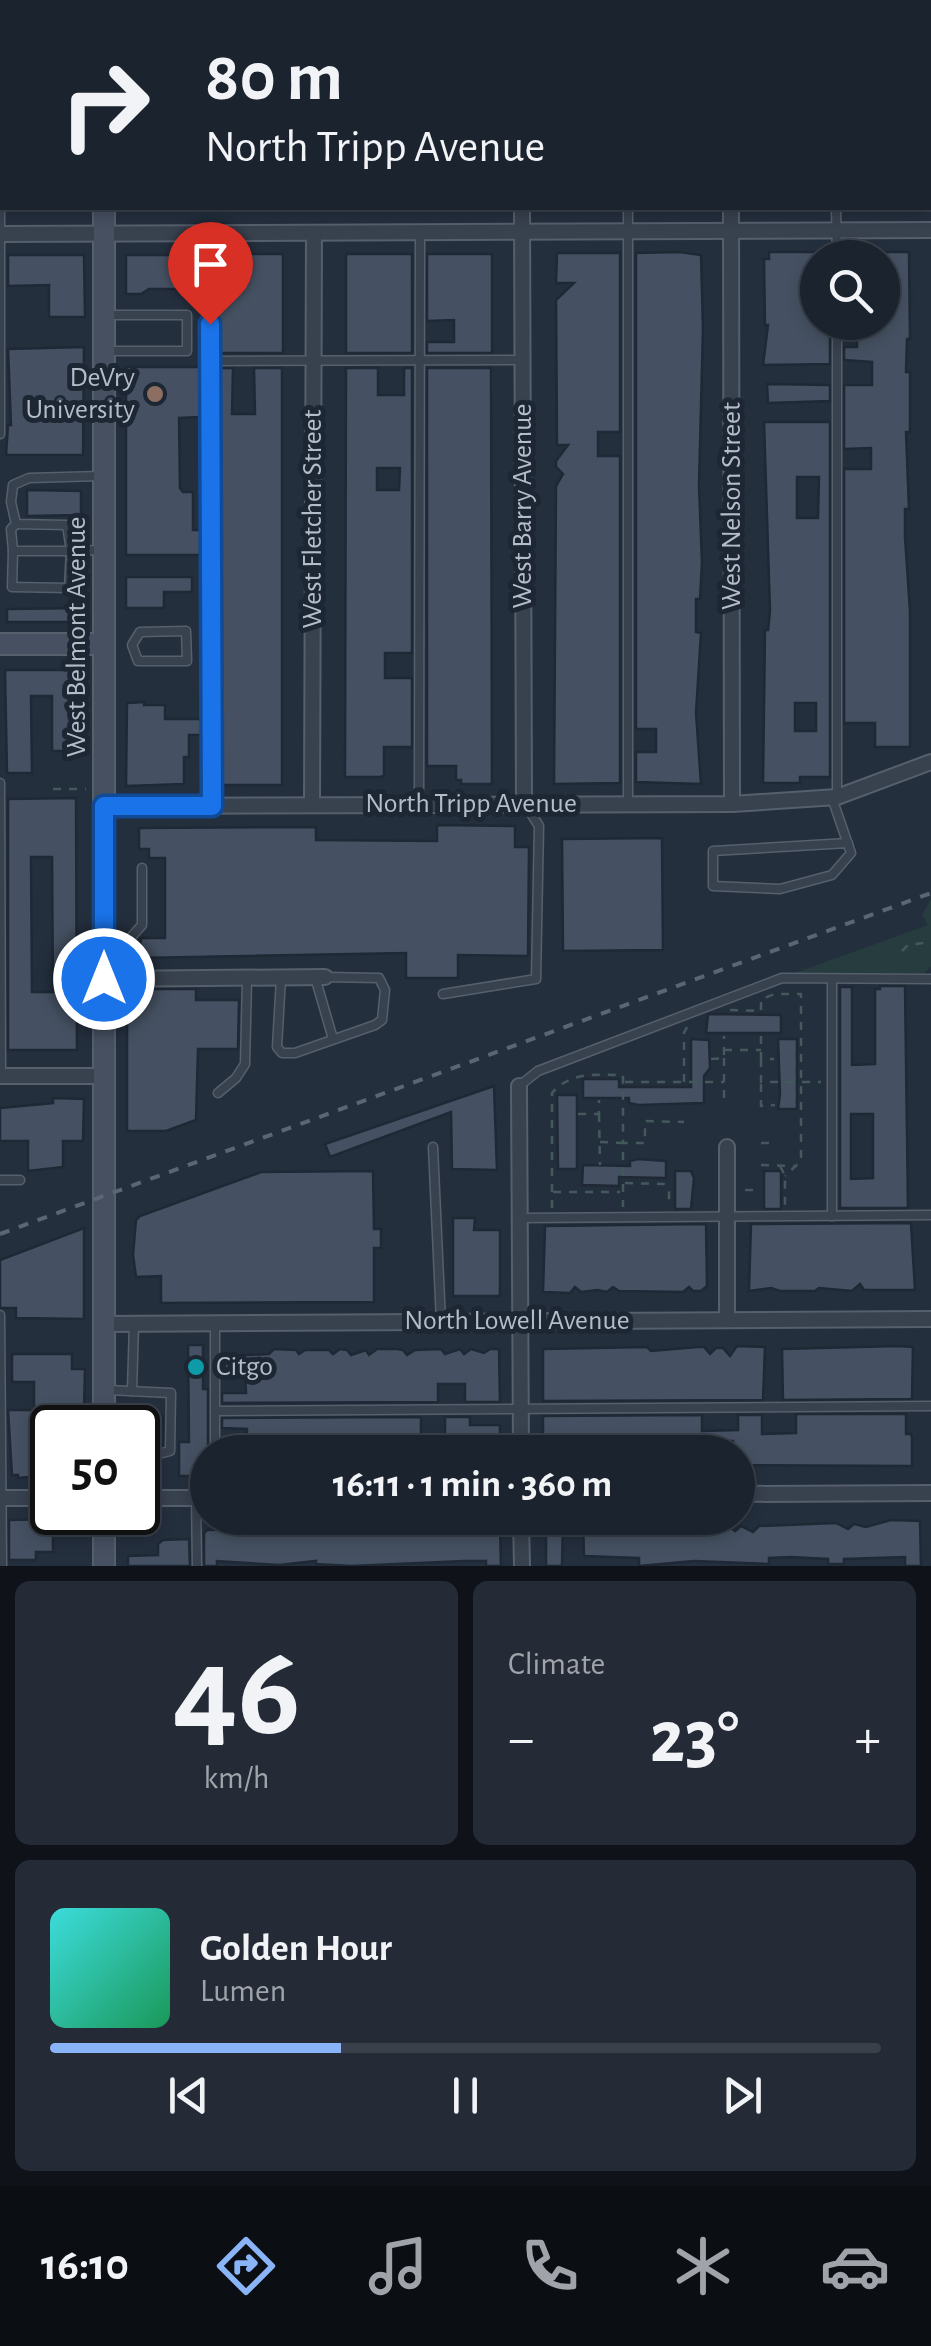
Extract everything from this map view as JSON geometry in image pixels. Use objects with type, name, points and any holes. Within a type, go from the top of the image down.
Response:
[{"type":"main road","name":"West Belmont Avenue","points":[[104,210],[104,1405]]},
{"type":"main road","points":[[0,644],[104,644]]},
{"type":"main road","points":[[104,1535],[104,1566]]},
{"type":"street","name":"West Barry Avenue","points":[[522,210],[524,804]]},
{"type":"street","name":"West Nelson Street","points":[[731,210],[732,804]]},
{"type":"street","points":[[0,234],[931,230]]},
{"type":"street","name":"West Fletcher Street","points":[[312,806],[314,233]]},
{"type":"street","name":"North Tripp Avenue","points":[[104,806],[732,804],[835,797],[931,762]]},
{"type":"street","points":[[104,979],[320,977]]},
{"type":"street","points":[[0,1076],[104,1076]]},
{"type":"street","points":[[519,1086],[521,1435]]},
{"type":"street","points":[[727,1320],[728,1146]]},
{"type":"street","name":"North Lowell Avenue","points":[[104,1324],[931,1319]]},
{"type":"street","points":[[755,1494],[931,1494]]},
{"type":"street","points":[[1,1498],[30,1498]]},
{"type":"street","points":[[160,1498],[190,1498]]},
{"type":"street","points":[[521,1535],[522,1566]]},
{"type":"lane","points":[[0,0],[0,434]]},
{"type":"lane","points":[[628,210],[628,803]]},
{"type":"lane","points":[[836,210],[836,240]]},
{"type":"lane","points":[[419,804],[420,233]]},
{"type":"lane","points":[[210,234],[212,806]]},
{"type":"lane","points":[[104,315],[187,315],[187,351],[104,351]]},
{"type":"lane","points":[[837,340],[835,797],[852,853],[832,875],[780,889],[713,886],[713,851],[848,842]]},
{"type":"lane","points":[[210,360],[523,360]]},
{"type":"lane","points":[[16,524],[11,502],[13,485],[29,478],[104,476]]},
{"type":"lane","points":[[16,524],[68,525],[68,588],[12,587],[11,529],[16,524]]},
{"type":"lane","points":[[13,552],[104,550]]},
{"type":"lane","points":[[186,631],[187,661],[138,661],[132,645],[140,632],[186,631]]},
{"type":"lane","points":[[104,644],[132,645]]},
{"type":"lane","points":[[0,784],[0,1076]]},
{"type":"lane","points":[[443,994],[536,979],[539,826],[524,804]]},
{"type":"lane","points":[[104,946],[125,944],[142,925],[142,868]]},
{"type":"lane","points":[[281,978],[277,1047],[282,1053],[333,1040],[382,1020],[385,990],[379,978],[320,977],[333,1040]]},
{"type":"lane","points":[[218,1093],[245,1064],[247,978]]},
{"type":"lane","points":[[519,1086],[538,1071],[782,978],[931,979]]},
{"type":"lane","points":[[832,978],[832,1216]]},
{"type":"lane","points":[[433,1146],[442,1322]]},
{"type":"lane","points":[[0,1180],[20,1180]]},
{"type":"lane","points":[[520,1218],[931,1215]]},
{"type":"lane","points":[[0,1315],[2,1566]]},
{"type":"lane","points":[[132,1391],[134,1324]]},
{"type":"lane","points":[[215,1324],[215,1435]]},
{"type":"lane","points":[[104,1390],[171,1393],[170,1451],[160,1454]]},
{"type":"lane","points":[[215,1410],[931,1406]]},
{"type":"lane","points":[[196,1566],[199,1535]]},
{"type":"path","points":[[53,789],[86,788]]},
{"type":"path","points":[[902,950],[908,945],[931,942]]},
{"type":"path","points":[[727,1010],[761,1011],[761,999],[776,994],[801,994],[801,1162],[784,1176]]},
{"type":"path","points":[[684,1082],[684,1032],[688,1025]]},
{"type":"path","points":[[724,1036],[724,1105]]},
{"type":"path","points":[[761,1036],[761,1106],[774,1106]]},
{"type":"path","points":[[724,1050],[761,1050]]},
{"type":"path","points":[[711,1058],[724,1058]]},
{"type":"path","points":[[761,1059],[774,1059]]},
{"type":"path","points":[[542,1211],[552,1211],[552,1093],[577,1075],[623,1075],[623,1209]]},
{"type":"path","points":[[623,1082],[724,1082]]},
{"type":"path","points":[[761,1082],[823,1082],[822,1090]]},
{"type":"path","points":[[600,1100],[600,1165]]},
{"type":"path","points":[[578,1114],[600,1114]]},
{"type":"path","points":[[600,1142],[646,1143],[646,1121],[684,1122]]},
{"type":"path","points":[[761,1143],[775,1143]]},
{"type":"path","points":[[760,1165],[797,1166]]},
{"type":"path","points":[[780,1166],[785,1208]]},
{"type":"path","points":[[623,1183],[668,1186],[669,1218]]},
{"type":"path","points":[[745,1190],[759,1190]]},
{"type":"path","points":[[552,1192],[623,1192]]},
{"type":"green space","points":[[125,210],[351,210],[351,212]]},
{"type":"green space","points":[[931,899],[931,967],[924,973],[792,974],[928,925],[922,915]]},
{"type":"building","points":[[769,252],[800,252],[800,340],[830,340],[830,364],[763,365],[768,325],[764,259],[769,259]]},
{"type":"building","points":[[900,252],[909,252],[909,509],[905,509],[905,537],[910,611],[910,747],[875,747],[875,723],[844,723],[844,469],[871,469],[871,448],[844,449],[844,385],[872,385],[872,362],[844,360],[844,347],[857,347],[857,340],[900,340]]},
{"type":"building","points":[[557,253],[620,253],[620,432],[598,432],[598,456],[620,456],[620,783],[554,784],[556,486],[563,474],[556,461],[568,445],[557,445],[556,300],[574,283],[556,283]]},
{"type":"building","points":[[636,253],[701,255],[702,563],[700,599],[696,599],[696,632],[701,633],[696,713],[701,784],[636,782],[636,752],[656,752],[656,729],[636,729]]},
{"type":"building","points":[[217,254],[283,254],[283,353],[217,353]]},
{"type":"building","points":[[346,254],[412,254],[412,353],[346,353]]},
{"type":"building","points":[[427,254],[492,254],[492,353],[427,353],[427,342],[454,342],[454,320],[427,321]]},
{"type":"building","points":[[8,255],[84,255],[85,317],[49,317],[49,285],[8,286]]},
{"type":"building","points":[[126,255],[202,255],[202,289],[149,289],[141,294],[126,294]]},
{"type":"building","points":[[84,347],[83,455],[6,455],[11,425],[8,349]]},
{"type":"building","points":[[126,367],[202,367],[202,417],[179,418],[180,488],[193,492],[193,530],[203,530],[203,555],[126,555]]},
{"type":"building","points":[[217,368],[233,368],[232,414],[255,414],[254,368],[282,368],[282,785],[218,785]]},
{"type":"building","points":[[346,368],[378,368],[378,395],[404,395],[404,368],[412,368],[412,653],[385,653],[385,678],[412,678],[412,747],[384,747],[384,776],[345,777]],"holes":[[[377,468],[400,468],[399,490],[377,490]]]},
{"type":"building","points":[[427,368],[491,368],[492,784],[461,784],[461,780],[456,780],[456,766],[427,766]]},
{"type":"building","points":[[767,384],[830,385],[830,401],[768,403]]},
{"type":"building","points":[[764,422],[830,422],[830,777],[800,777],[800,783],[763,783],[765,630],[770,611]],"holes":[[[797,477],[819,477],[818,518],[797,518]],[[795,703],[816,703],[816,731],[795,731]]]},
{"type":"building","points":[[27,490],[81,491],[81,515],[27,516]]},
{"type":"building","points":[[126,577],[192,577],[192,592],[164,592],[164,608],[126,608]]},
{"type":"building","points":[[83,608],[82,622],[7,622],[7,609]]},
{"type":"building","points":[[5,670],[77,670],[77,751],[52,751],[52,696],[31,696],[32,773],[7,773]]},
{"type":"building","points":[[145,702],[144,705],[165,705],[165,719],[203,719],[203,735],[189,735],[184,784],[126,786],[127,703]]},
{"type":"building","points":[[76,798],[77,1050],[8,1050],[8,799]],"holes":[[[31,857],[52,857],[53,992],[32,992]]]},
{"type":"building","points":[[437,825],[515,826],[515,847],[529,847],[528,956],[458,955],[458,978],[406,978],[406,953],[139,958],[141,938],[165,938],[165,858],[149,858],[149,849],[139,849],[139,828],[316,827],[316,840],[437,841]]},
{"type":"building","points":[[662,838],[663,950],[563,951],[562,839]]},
{"type":"building","points":[[905,986],[908,1208],[840,1208],[840,987],[852,987],[852,1065],[875,1064],[875,989]],"holes":[[[851,1114],[873,1114],[873,1178],[851,1179]]]},
{"type":"building","points":[[144,989],[196,989],[196,1000],[239,1000],[238,1049],[198,1049],[196,1120],[166,1131],[127,1131],[127,1000],[144,1000]]},
{"type":"building","points":[[708,1014],[781,1015],[781,1033],[706,1033]]},
{"type":"building","points":[[691,1039],[709,1040],[710,1068],[704,1076],[704,1103],[638,1105],[629,1103],[629,1098],[583,1098],[583,1079],[619,1079],[619,1087],[691,1087]]},
{"type":"building","points":[[778,1039],[797,1039],[797,1109],[778,1109]]},
{"type":"building","points":[[494,1086],[497,1170],[452,1169],[451,1112],[330,1157],[325,1144]]},
{"type":"building","points":[[557,1095],[577,1095],[577,1169],[558,1169]]},
{"type":"building","points":[[53,1098],[84,1099],[83,1141],[63,1141],[63,1167],[28,1171],[28,1141],[0,1141],[0,1108],[53,1103]]},
{"type":"building","points":[[630,1161],[666,1161],[666,1178],[619,1177],[619,1186],[582,1185],[583,1165],[630,1166]]},
{"type":"building","points":[[373,1171],[374,1229],[381,1229],[381,1248],[374,1248],[374,1302],[161,1303],[161,1276],[136,1277],[133,1255],[136,1220],[140,1216],[261,1172]]},
{"type":"building","points":[[675,1171],[691,1171],[694,1178],[691,1209],[675,1209]]},
{"type":"building","points":[[764,1171],[781,1171],[781,1209],[764,1209]]},
{"type":"building","points":[[453,1218],[475,1218],[474,1230],[500,1230],[500,1296],[453,1296]]},
{"type":"building","points":[[911,1223],[915,1290],[864,1290],[860,1284],[852,1291],[749,1291],[751,1224]]},
{"type":"building","points":[[706,1224],[707,1286],[701,1291],[689,1287],[683,1292],[619,1291],[613,1287],[607,1292],[581,1292],[575,1287],[570,1293],[543,1292],[545,1226]]},
{"type":"building","points":[[84,1228],[84,1319],[16,1318],[16,1308],[0,1308],[0,1260]]},
{"type":"building","name":"Citgo","points":[[188,1345],[203,1345],[208,1435],[190,1435],[190,1476],[179,1476],[179,1442],[189,1442]]},
{"type":"building","points":[[737,1346],[765,1347],[763,1400],[543,1401],[543,1349],[647,1347],[651,1351],[704,1347],[710,1354],[723,1348],[730,1356]]},
{"type":"building","points":[[913,1347],[912,1399],[783,1400],[782,1349]]},
{"type":"building","points":[[274,1349],[296,1350],[299,1354],[305,1350],[329,1350],[333,1354],[340,1349],[351,1355],[366,1350],[369,1355],[377,1349],[397,1349],[407,1355],[415,1350],[441,1349],[445,1354],[460,1349],[464,1354],[471,1349],[484,1353],[499,1349],[500,1402],[465,1402],[465,1384],[438,1384],[438,1402],[222,1403],[222,1393],[246,1393],[245,1370],[225,1371],[225,1356],[269,1354]]},
{"type":"building","points":[[12,1354],[72,1354],[72,1369],[85,1369],[84,1405],[34,1405],[34,1382],[12,1382]]},
{"type":"building","points":[[8,1410],[30,1410],[30,1477],[12,1475]]},
{"type":"building","points":[[796,1414],[906,1414],[906,1434],[912,1438],[912,1466],[755,1465],[755,1435],[543,1435],[543,1416],[702,1415],[702,1431],[738,1430],[738,1415],[762,1415],[762,1434],[796,1433]]},
{"type":"building","points":[[160,1416],[163,1416],[160,1445]]},
{"type":"building","points":[[421,1417],[421,1435],[247,1435],[247,1429],[222,1428],[222,1418]]},
{"type":"building","points":[[445,1417],[470,1417],[470,1425],[500,1425],[500,1435],[445,1435]]},
{"type":"building","points":[[9,1520],[30,1520],[30,1535],[53,1535],[53,1552],[36,1552],[36,1560],[9,1560]]},
{"type":"building","points":[[891,1520],[920,1521],[921,1566],[905,1566],[905,1557],[844,1559],[844,1564],[791,1557],[769,1558],[769,1564],[694,1561],[639,1566],[639,1558],[584,1556],[583,1535],[755,1535],[759,1526],[836,1523],[848,1529],[854,1524],[866,1527]]},
{"type":"building","points":[[204,1535],[500,1535],[501,1566],[486,1566],[486,1561],[351,1566],[316,1561],[279,1565],[217,1561],[217,1566],[204,1566]]},
{"type":"building","points":[[546,1535],[563,1535],[562,1566],[546,1566]]},
{"type":"building","points":[[189,1539],[190,1566],[128,1566],[128,1556],[158,1555],[158,1544],[163,1540]]},
{"type":"railway","points":[[0,1234],[931,893]]},
{"type":"place","name":"DeVry University","points":[[155,394]]},
{"type":"place","name":"Citgo","points":[[196,1367]]},
{"type":"route","points":[[104,979],[104,806],[212,806],[210,324]]}]
